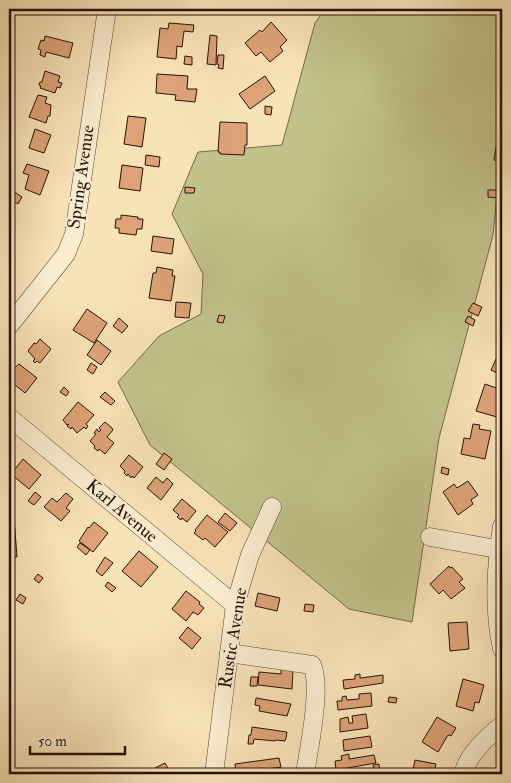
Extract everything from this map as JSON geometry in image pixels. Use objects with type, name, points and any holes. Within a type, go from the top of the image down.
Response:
[{"type":"street","name":"Spring Avenue","points":[[9,326],[62,260],[74,234],[107,9]]},
{"type":"street","name":"Karl Avenue","points":[[9,417],[235,605]]},
{"type":"street","name":"Rustic Avenue","points":[[214,774],[235,605],[250,556],[272,507]]},
{"type":"street","points":[[502,526],[496,604],[502,649]]},
{"type":"street","points":[[430,537],[501,550]]},
{"type":"street","points":[[229,653],[312,664],[316,672],[316,691],[306,774]]},
{"type":"street","points":[[463,774],[471,756],[479,745],[502,725]]},
{"type":"green space","points":[[325,9],[502,9],[502,145],[493,235],[439,438],[412,622],[349,609],[150,445],[118,382],[159,336],[201,314],[203,274],[172,214],[198,152],[282,145],[315,23]]},
{"type":"building","points":[[271,22],[287,40],[280,47],[283,51],[270,62],[261,52],[256,56],[245,43],[260,30],[262,32]]},
{"type":"building","points":[[169,23],[194,25],[193,32],[184,31],[182,47],[177,46],[176,59],[157,57],[160,28],[168,29]]},
{"type":"building","points":[[9,24],[15,26],[13,33],[9,32]]},
{"type":"building","points":[[210,35],[217,36],[216,65],[207,64]]},
{"type":"building","points":[[45,36],[73,43],[69,58],[46,52],[45,57],[40,55],[41,50],[38,49],[41,40],[44,41]]},
{"type":"building","points":[[218,55],[224,55],[223,69],[218,68]]},
{"type":"building","points":[[185,56],[192,57],[192,65],[184,64]]},
{"type":"building","points":[[45,71],[60,76],[58,82],[62,83],[60,88],[57,87],[55,93],[40,88],[41,86],[39,85],[42,82]]},
{"type":"building","points":[[157,74],[188,76],[187,89],[197,89],[195,102],[175,100],[176,95],[156,93]]},
{"type":"building","points":[[265,76],[275,91],[250,109],[239,94]]},
{"type":"building","points":[[38,95],[47,97],[45,103],[51,105],[50,116],[48,116],[46,123],[29,117]]},
{"type":"building","points":[[265,106],[272,107],[271,115],[265,114]]},
{"type":"building","points":[[128,116],[146,118],[142,147],[124,144]]},
{"type":"building","points":[[220,122],[247,123],[247,145],[245,145],[244,155],[220,154],[218,152]]},
{"type":"building","points":[[35,129],[51,135],[44,153],[29,148]]},
{"type":"building","points":[[496,147],[502,148],[502,161],[494,160]]},
{"type":"building","points":[[146,155],[160,157],[159,167],[145,165]]},
{"type":"building","points":[[27,164],[49,171],[40,195],[25,189],[29,175],[23,173]]},
{"type":"building","points":[[122,165],[143,168],[140,191],[119,188]]},
{"type":"building","points":[[185,187],[195,188],[194,193],[185,193]]},
{"type":"building","points":[[10,189],[22,197],[18,204],[9,198]]},
{"type":"building","points":[[488,190],[502,190],[502,198],[488,197]]},
{"type":"building","points":[[121,215],[143,219],[142,229],[137,229],[136,235],[119,233],[119,228],[115,228],[116,219],[121,219]]},
{"type":"building","points":[[153,236],[174,239],[172,254],[151,251]]},
{"type":"building","points":[[157,267],[173,270],[172,276],[175,276],[171,301],[149,298],[153,273],[156,273]]},
{"type":"building","points":[[176,302],[191,303],[189,318],[175,317]]},
{"type":"building","points":[[473,303],[482,307],[478,316],[468,311]]},
{"type":"building","points":[[87,309],[107,323],[94,343],[73,330]]},
{"type":"building","points":[[219,315],[225,316],[223,323],[217,322]]},
{"type":"building","points":[[468,316],[475,320],[473,326],[465,322]]},
{"type":"building","points":[[119,318],[128,326],[122,333],[113,326]]},
{"type":"building","points":[[40,339],[51,349],[40,363],[37,361],[35,363],[33,361],[35,359],[28,351]]},
{"type":"building","points":[[97,340],[111,351],[101,365],[87,355]]},
{"type":"building","points":[[502,346],[502,375],[491,370]]},
{"type":"building","points":[[91,363],[97,367],[93,374],[87,370]]},
{"type":"building","points":[[19,364],[37,378],[25,393],[9,380],[11,375],[9,373]]},
{"type":"building","points":[[485,384],[502,390],[499,400],[502,402],[497,417],[476,411]]},
{"type":"building","points":[[64,387],[69,392],[66,396],[60,392]]},
{"type":"building","points":[[105,392],[115,401],[111,405],[100,397]]},
{"type":"building","points":[[78,402],[94,415],[86,424],[88,426],[86,429],[84,427],[77,433],[72,427],[71,429],[67,426],[69,424],[67,425],[63,420]]},
{"type":"building","points":[[105,422],[113,430],[107,437],[114,443],[105,454],[99,449],[98,451],[94,448],[95,446],[90,441],[96,434],[94,433],[97,429],[99,432],[101,430],[99,428]]},
{"type":"building","points":[[473,424],[480,425],[479,429],[491,431],[485,459],[461,454],[464,438],[470,439]]},
{"type":"building","points":[[164,453],[172,459],[164,470],[156,464]]},
{"type":"building","points":[[129,455],[143,467],[134,478],[132,476],[131,478],[128,474],[127,476],[120,466]]},
{"type":"building","points":[[23,459],[41,475],[29,489],[11,474]]},
{"type":"building","points":[[442,467],[449,469],[448,475],[441,473]]},
{"type":"building","points":[[156,477],[163,483],[167,478],[173,484],[161,500],[147,488]]},
{"type":"building","points":[[468,481],[478,495],[471,500],[473,504],[458,515],[443,492],[454,484],[457,488]]},
{"type":"building","points":[[35,492],[41,497],[34,505],[28,501]]},
{"type":"building","points":[[66,493],[73,499],[66,508],[70,511],[61,521],[44,507],[52,498],[57,502]]},
{"type":"building","points":[[182,499],[196,511],[187,522],[177,517],[179,515],[173,510]]},
{"type":"building","points":[[225,513],[237,523],[230,531],[218,522]]},
{"type":"building","points":[[207,515],[228,532],[215,547],[205,538],[203,540],[194,533]]},
{"type":"building","points":[[14,518],[17,557],[9,557],[9,519]]},
{"type":"building","points":[[94,522],[108,533],[93,552],[79,541],[88,527]]},
{"type":"building","points":[[80,543],[90,550],[86,555],[77,547]]},
{"type":"building","points":[[139,551],[158,567],[141,587],[122,571]]},
{"type":"building","points":[[105,557],[113,563],[102,576],[96,571]]},
{"type":"building","points":[[449,566],[463,579],[459,582],[465,588],[451,599],[443,590],[439,594],[430,584]]},
{"type":"building","points":[[38,574],[43,578],[39,583],[34,579]]},
{"type":"building","points":[[108,582],[116,588],[112,592],[105,586]]},
{"type":"building","points":[[186,591],[200,602],[199,604],[204,608],[198,615],[193,612],[186,621],[172,609]]},
{"type":"building","points":[[258,593],[280,598],[277,611],[255,606]]},
{"type":"building","points":[[20,594],[26,598],[23,604],[16,600]]},
{"type":"building","points":[[305,604],[314,605],[313,612],[304,611]]},
{"type":"building","points":[[467,622],[469,649],[450,651],[448,623]]},
{"type":"building","points":[[188,627],[201,638],[192,649],[179,638]]},
{"type":"building","points":[[281,669],[293,670],[292,689],[258,685],[259,672],[281,674]]},
{"type":"building","points":[[360,674],[360,678],[383,675],[383,683],[344,689],[343,680],[355,679],[355,675]]},
{"type":"building","points":[[251,677],[258,677],[257,686],[250,686]]},
{"type":"building","points":[[463,679],[484,685],[479,703],[475,702],[473,711],[456,706]]},
{"type":"building","points":[[371,693],[372,706],[338,710],[337,701],[342,701],[342,697],[346,696],[347,700],[359,699],[359,694]]},
{"type":"building","points":[[389,697],[397,698],[396,703],[388,702]]},
{"type":"building","points":[[256,698],[291,704],[287,716],[259,711],[260,706],[255,705]]},
{"type":"building","points":[[366,714],[368,728],[340,732],[340,719],[348,717],[349,723],[353,723],[352,716]]},
{"type":"building","points":[[437,717],[456,728],[451,736],[448,735],[438,752],[422,742]]},
{"type":"building","points":[[252,727],[287,732],[285,741],[254,739],[253,744],[248,744]]},
{"type":"building","points":[[370,736],[372,747],[344,751],[343,740]]},
{"type":"building","points":[[349,754],[349,759],[374,755],[376,763],[336,770],[335,761],[342,760],[341,756]]},
{"type":"building","points":[[279,758],[281,767],[268,769],[269,774],[251,774],[251,772],[236,774],[235,764]]},
{"type":"building","points":[[415,760],[436,764],[434,774],[412,774]]},
{"type":"building","points":[[165,763],[169,770],[172,769],[174,774],[151,774],[149,771]]},
{"type":"building","points":[[379,764],[380,774],[362,774],[374,772],[373,765]]},
{"type":"building","points":[[361,769],[362,774],[338,774],[338,773]]}]
